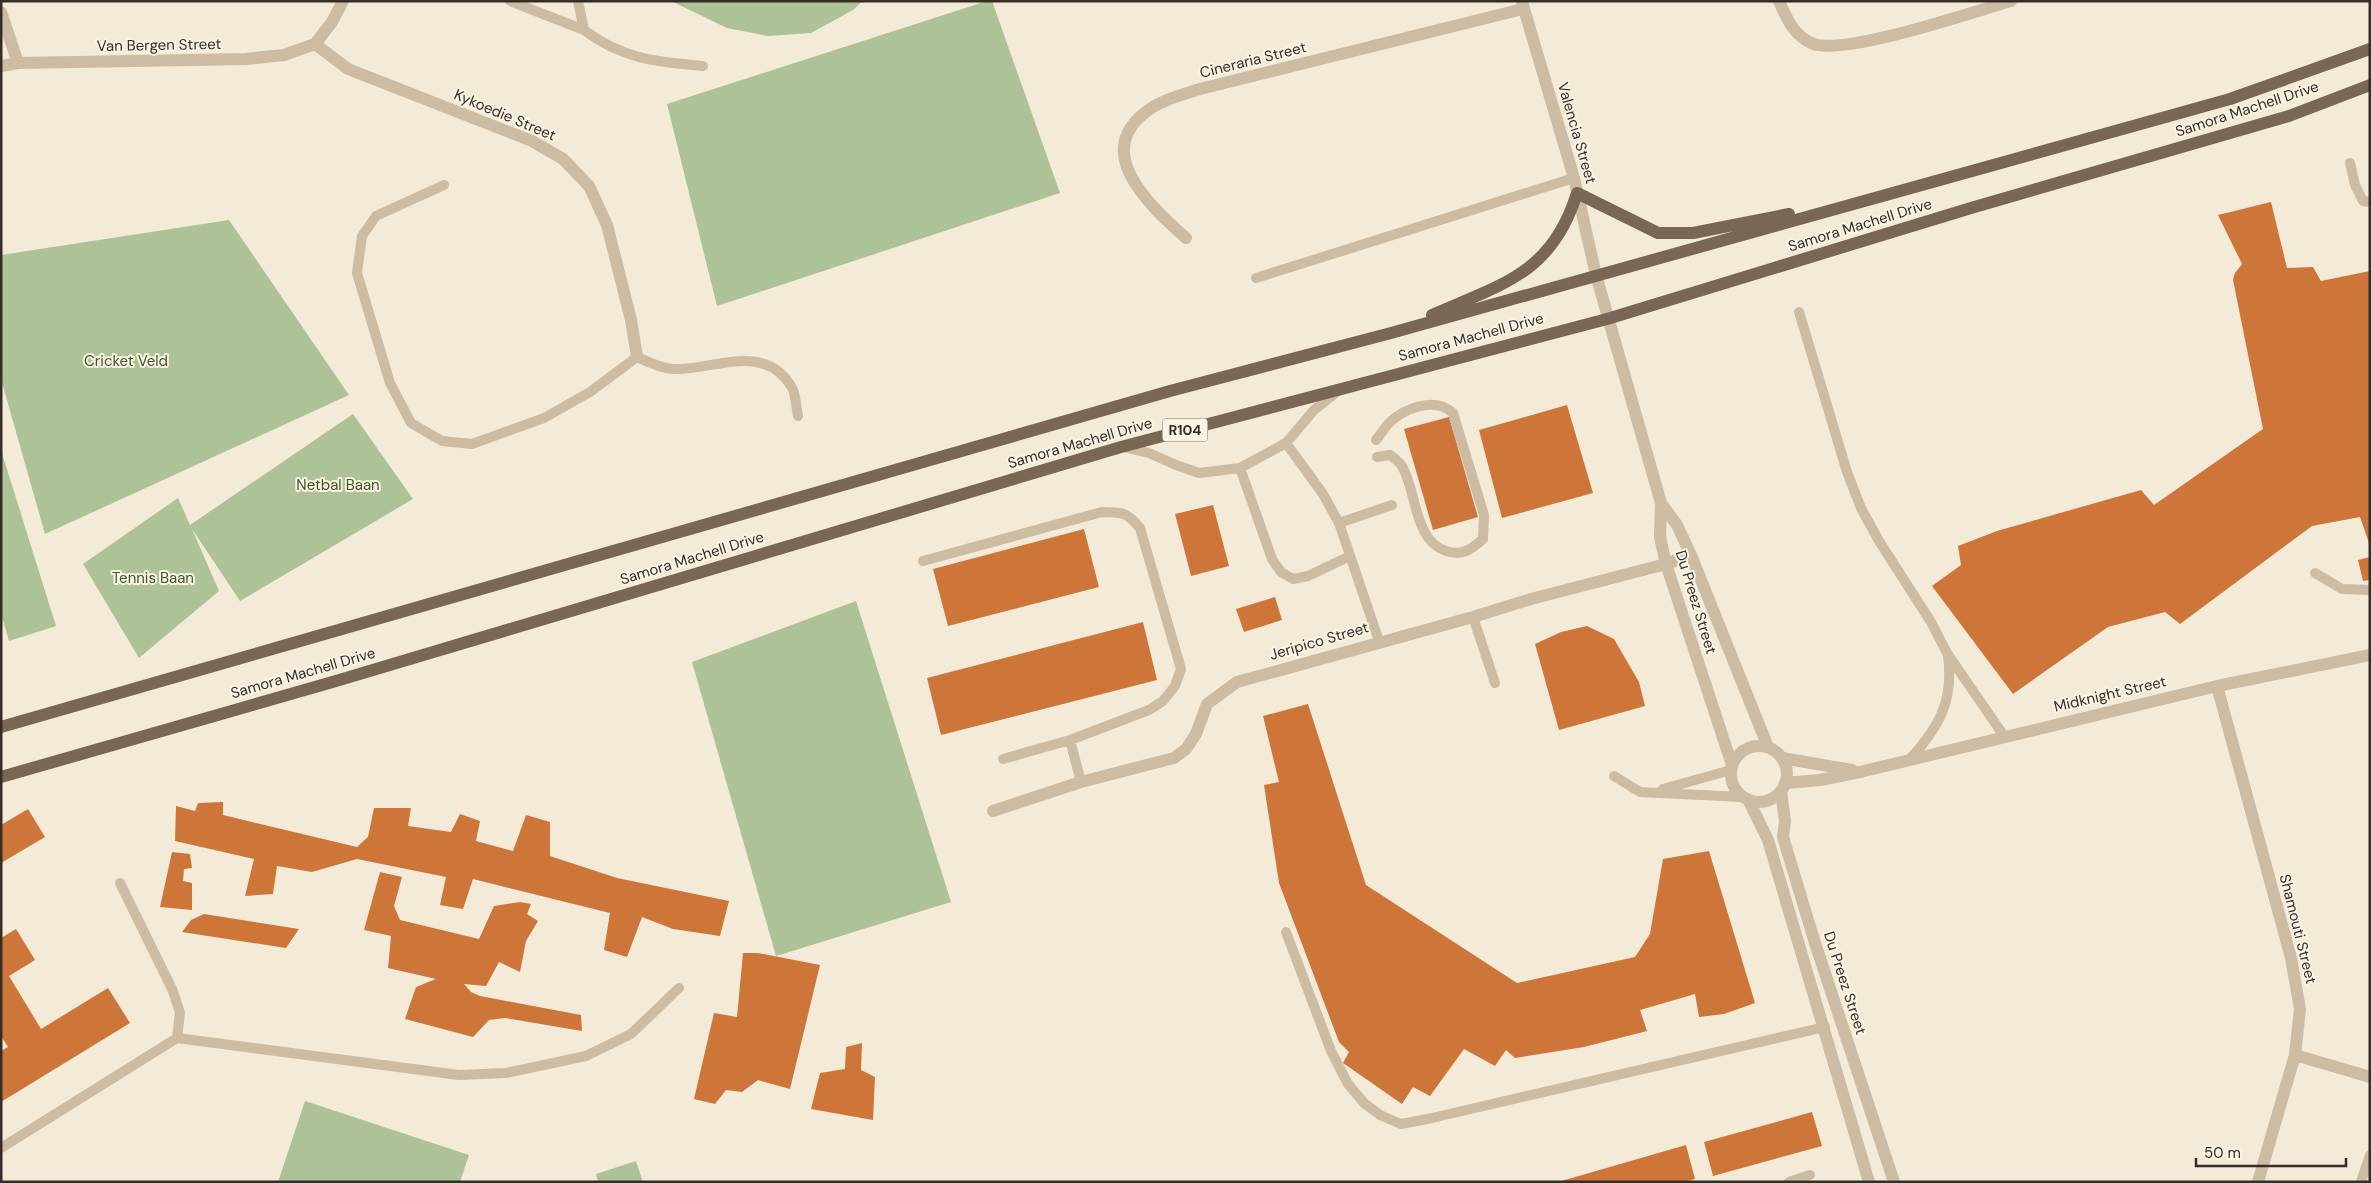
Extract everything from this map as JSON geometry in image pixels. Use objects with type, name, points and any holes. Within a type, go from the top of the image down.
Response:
[{"type":"main road","name":"Samora Machell Drive","points":[[1,727],[1170,391],[1391,333],[2230,99],[2370,50]]},
{"type":"main road","name":"Samora Machell Drive","points":[[1,777],[336,681],[1121,447],[1607,319],[1961,210],[2288,116],[2370,85]]},
{"type":"main road","points":[[1391,333],[1518,276],[1537,261],[1556,239],[1570,216],[1577,192],[1658,233],[1693,233],[1900,191]]},
{"type":"street","points":[[315,44],[332,22],[343,1]]},
{"type":"street","points":[[1779,1],[1788,22],[1799,36],[1814,44],[1831,47],[1860,43],[2011,1]]},
{"type":"street","name":"Valencia Street","points":[[1522,5],[1574,178],[1596,275]]},
{"type":"street","name":"Cineraria Street","points":[[1186,238],[1155,211],[1135,186],[1126,161],[1122,144],[1131,127],[1152,108],[1164,101],[1200,89],[1522,5]]},
{"type":"street","points":[[1,12],[18,63]]},
{"type":"street","name":"Van Bergen Street","points":[[1,66],[18,63],[246,59],[284,55],[315,44]]},
{"type":"street","name":"Kykoedie Street","points":[[315,44],[348,69],[532,141],[563,159],[589,186],[607,225],[631,320],[637,357]]},
{"type":"street","name":"Du Preez Street","points":[[1596,275],[1661,503],[1660,537],[1666,564],[1732,768]]},
{"type":"street","name":"Du Preez Street","points":[[1661,503],[1678,526],[1691,555],[1768,748]]},
{"type":"street","name":"Jeripico Street","points":[[992,811],[1081,782],[1174,758],[1186,750],[1196,734],[1208,704],[1237,682],[1474,617],[1531,599],[1666,564],[1691,555]]},
{"type":"street","name":"Midknight Street","points":[[1783,787],[1860,772],[2217,686],[2370,655]]},
{"type":"street","name":"Shamouti Street","points":[[2217,686],[2291,958],[2300,1009],[2295,1055],[2258,1182]]},
{"type":"street","points":[[1750,747],[1768,748],[1782,758],[1787,774],[1783,787],[1767,801],[1746,799],[1733,785],[1732,768],[1736,757],[1750,747]]},
{"type":"street","name":"Midknight Street","points":[[1782,758],[1860,772]]},
{"type":"street","name":"Du Preez Street","points":[[1783,787],[1785,821],[1783,837],[1815,944],[1894,1182]]},
{"type":"street","name":"Du Preez Street","points":[[1746,799],[1768,840],[1825,1027],[1869,1182]]},
{"type":"street","points":[[2295,1055],[2370,1077]]},
{"type":"lane","points":[[510,1],[584,30],[604,45],[654,62],[702,66]]},
{"type":"lane","points":[[578,1],[584,30]]},
{"type":"lane","points":[[2350,163],[2355,185],[2363,201],[2370,202]]},
{"type":"lane","points":[[1256,278],[1574,178]]},
{"type":"lane","points":[[444,185],[376,216],[362,236],[357,273],[390,382],[411,423],[442,441],[472,444],[544,418],[590,392],[637,357],[674,369],[727,361],[762,362],[780,374],[792,387],[798,416]]},
{"type":"lane","points":[[1799,312],[1847,472],[1861,508],[1876,537],[1931,622],[1947,653],[2004,736]]},
{"type":"lane","points":[[1121,447],[1149,453],[1199,473],[1240,468],[1286,443],[1314,410],[1340,388]]},
{"type":"lane","points":[[1376,440],[1389,423],[1409,410],[1425,404],[1446,406],[1453,413],[1484,516],[1483,539],[1471,550],[1455,554],[1436,548],[1425,536],[1404,469],[1390,455],[1377,456]]},
{"type":"lane","points":[[1286,443],[1323,494],[1339,523],[1379,642]]},
{"type":"lane","points":[[1240,468],[1272,559],[1281,572],[1293,579],[1308,576],[1350,556]]},
{"type":"lane","points":[[1339,523],[1392,505]]},
{"type":"lane","points":[[922,561],[1102,512],[1118,512],[1130,515],[1140,528],[1181,670],[1175,686],[1162,701],[1149,710],[1070,740],[1003,759]]},
{"type":"lane","points":[[2315,573],[2342,589],[2370,590]]},
{"type":"lane","points":[[1474,617],[1495,683]]},
{"type":"lane","points":[[1910,759],[1929,738],[1946,706],[1949,669],[1947,653]]},
{"type":"lane","points":[[1070,740],[1081,782]]},
{"type":"lane","points":[[1650,792],[1692,782],[1732,768]]},
{"type":"lane","points":[[1614,776],[1640,792],[1746,799]]},
{"type":"lane","points":[[120,884],[173,991],[180,1014],[177,1038]]},
{"type":"lane","points":[[1286,932],[1332,1051],[1348,1084],[1364,1103],[1380,1115],[1401,1124],[1825,1027]]},
{"type":"lane","points":[[1,1148],[177,1038],[460,1075],[506,1073],[586,1056],[595,1052],[631,1034],[679,988]]},
{"type":"lane","points":[[2361,1182],[2370,1155]]},
{"type":"lane","points":[[1789,1182],[1810,1175]]},
{"type":"green space","points":[[671,1],[863,1],[853,10],[811,33],[768,36],[727,28]]},
{"type":"green space","points":[[987,1],[992,1],[1060,193],[717,306],[667,104]]},
{"type":"green space","name":"Cricket Veld","points":[[229,220],[349,395],[45,534],[1,379],[1,255]]},
{"type":"green space","name":"Netbal Baan","points":[[353,414],[413,499],[240,601],[192,529],[219,591],[139,658],[83,564],[178,498],[190,525]]},
{"type":"green space","points":[[1,450],[56,626],[9,641],[1,613]]},
{"type":"green space","points":[[856,601],[951,902],[776,956],[692,662]]},
{"type":"green space","points":[[305,1101],[469,1155],[460,1182],[278,1182]]},
{"type":"green space","points":[[636,1161],[643,1182],[598,1182],[596,1174]]},
{"type":"building","points":[[2271,202],[2287,268],[2313,267],[2321,281],[2370,271],[2370,546],[2360,517],[2312,526],[2180,624],[2165,612],[2108,627],[2013,694],[1932,586],[1961,565],[1958,546],[1997,531],[2141,490],[2154,505],[2263,429],[2233,280],[2235,273],[2242,264],[2218,215]]},
{"type":"building","points":[[1567,405],[1593,493],[1502,518],[1479,430]]},
{"type":"building","points":[[1449,417],[1478,517],[1433,530],[1404,429]]},
{"type":"building","points":[[1213,505],[1229,566],[1191,576],[1175,514]]},
{"type":"building","points":[[1084,529],[1099,587],[948,626],[933,569]]},
{"type":"building","points":[[2370,557],[2370,580],[2363,581],[2358,560]]},
{"type":"building","points":[[1275,597],[1282,620],[1244,632],[1236,609]]},
{"type":"building","points":[[1143,622],[1157,680],[941,735],[927,678]]},
{"type":"building","points":[[1587,626],[1614,639],[1639,682],[1645,706],[1559,730],[1535,644],[1561,632]]},
{"type":"building","points":[[1308,704],[1366,885],[1517,983],[1635,957],[1650,934],[1663,859],[1709,851],[1755,1003],[1724,1014],[1699,1017],[1695,994],[1640,1010],[1647,1031],[1584,1047],[1515,1058],[1506,1050],[1495,1066],[1464,1049],[1430,1096],[1413,1087],[1402,1104],[1343,1063],[1349,1052],[1339,1042],[1279,883],[1264,785],[1279,782],[1263,716]]},
{"type":"building","points":[[223,802],[223,815],[357,847],[368,837],[374,808],[411,808],[408,826],[451,832],[460,814],[480,821],[476,841],[513,851],[526,815],[550,822],[550,856],[617,878],[729,901],[720,936],[673,929],[642,917],[627,957],[604,950],[610,913],[473,879],[463,909],[440,905],[446,877],[357,859],[312,872],[277,866],[273,894],[245,896],[254,859],[175,841],[176,806],[195,811],[198,803]]},
{"type":"building","points":[[28,809],[45,837],[1,863],[1,825]]},
{"type":"building","points":[[172,852],[190,854],[192,868],[184,869],[183,881],[192,883],[192,910],[160,907]]},
{"type":"building","points":[[380,872],[402,877],[394,906],[400,920],[479,939],[494,906],[520,902],[531,904],[527,914],[538,921],[526,941],[520,972],[499,962],[486,986],[464,984],[471,992],[480,996],[581,1015],[582,1031],[505,1018],[489,1020],[473,1037],[405,1019],[416,987],[436,979],[388,968],[391,936],[364,930]]},
{"type":"building","points":[[204,914],[299,929],[286,948],[182,932],[191,920]]},
{"type":"building","points":[[16,929],[35,960],[9,976],[41,1029],[108,988],[130,1023],[1,1102],[1,1051],[8,1047],[1,1036],[1,938]]},
{"type":"building","points":[[743,953],[758,953],[820,965],[790,1089],[758,1080],[742,1092],[726,1090],[715,1104],[694,1099],[714,1013],[737,1017]]},
{"type":"building","points":[[862,1043],[861,1070],[875,1077],[873,1120],[811,1109],[820,1073],[845,1069],[846,1047]]},
{"type":"building","points":[[1812,1112],[1822,1146],[1713,1176],[1704,1142]]},
{"type":"building","points":[[1686,1145],[1695,1179],[1684,1182],[1558,1182]]},
{"type":"park label","name":"Tennis Baan","points":[[153,578]]}]
